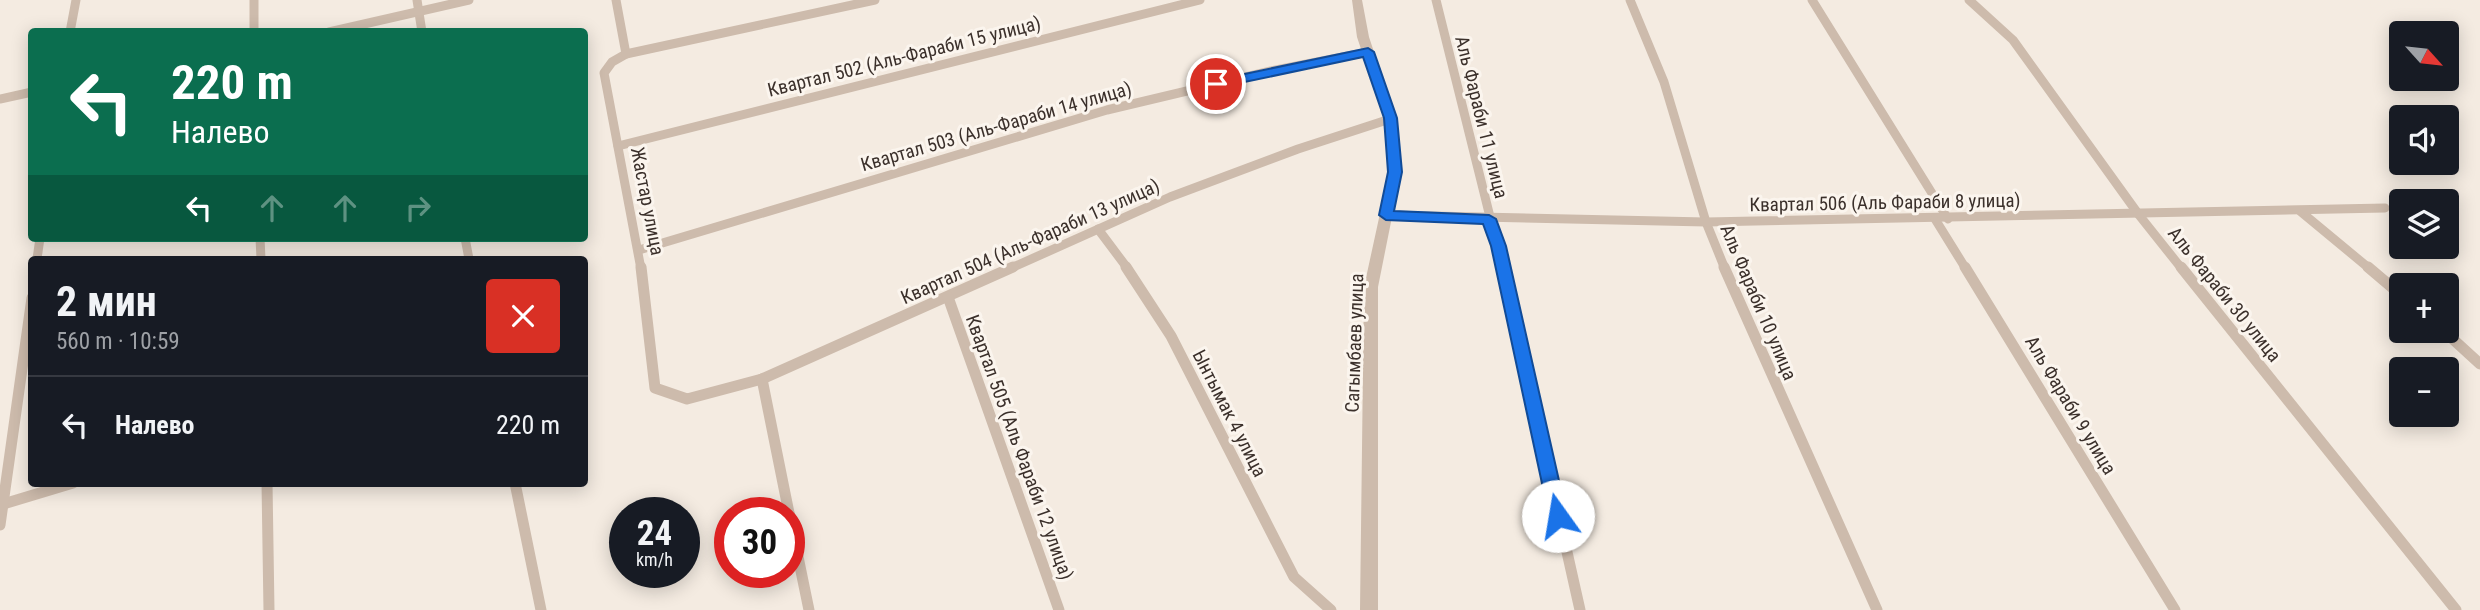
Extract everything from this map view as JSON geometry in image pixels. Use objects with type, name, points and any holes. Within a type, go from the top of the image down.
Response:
[{"type":"street","points":[[71,28],[76,0]]},
{"type":"street","points":[[254,0],[254,28]]},
{"type":"street","points":[[416,0],[421,28]]},
{"type":"street","points":[[348,28],[469,0]]},
{"type":"street","points":[[616,0],[626,54],[875,0]]},
{"type":"street","name":"Квартал 502 (Аль-Фараби 15 улица)","points":[[618,146],[1200,0]]},
{"type":"street","name":"Сагымбаев улица","points":[[1357,0],[1368,52],[1390,118],[1395,172],[1371,287],[1368,610]]},
{"type":"street","name":"Аль Фараби 11 улица","points":[[1436,0],[1489,219],[1498,246],[1580,610]]},
{"type":"street","name":"Аль Фараби 10 улица","points":[[1630,0],[1664,82],[1706,222],[1740,306],[1877,610]]},
{"type":"street","points":[[1812,0],[1948,219]]},
{"type":"street","name":"Аль Фараби 30 улица","points":[[1969,0],[2019,48],[2139,215],[2456,610]]},
{"type":"street","name":"Квартал 503 (Аль-Фараби 14 улица)","points":[[639,250],[1107,110],[1270,71],[1368,52]]},
{"type":"street","name":"Жастар улица","points":[[626,54],[612,62],[604,73],[639,250],[655,387],[687,399]]},
{"type":"street","points":[[0,99],[28,93]]},
{"type":"street","name":"Квартал 504 (Аль-Фараби 13 улица)","points":[[687,399],[762,379],[1170,197],[1390,118]]},
{"type":"street","name":"Квартал 506 (Аль Фараби 8 улица)","points":[[1386,215],[1706,222],[2385,208]]},
{"type":"street","points":[[2300,211],[2389,285]]},
{"type":"street","name":"Аль Фараби 9 улица","points":[[1935,219],[2175,610]]},
{"type":"street","name":"Ынтымак 4 улица","points":[[1098,229],[1141,287],[1171,336],[1294,578],[1331,610]]},
{"type":"street","name":"Квартал 505 (Аль Фараби 12 улица)","points":[[948,297],[1059,610]]},
{"type":"street","points":[[0,525],[28,326]]},
{"type":"street","points":[[2458,343],[2480,364]]},
{"type":"street","points":[[762,379],[786,497]]},
{"type":"street","points":[[2,505],[60,487]]},
{"type":"street","points":[[267,487],[269,610]]},
{"type":"street","points":[[516,487],[541,610]]},
{"type":"street","points":[[804,588],[809,610]]},
{"type":"route","points":[[1216,84],[1368,52],[1390,118],[1395,172],[1386,215],[1489,219],[1498,246],[1558,516]]}]
